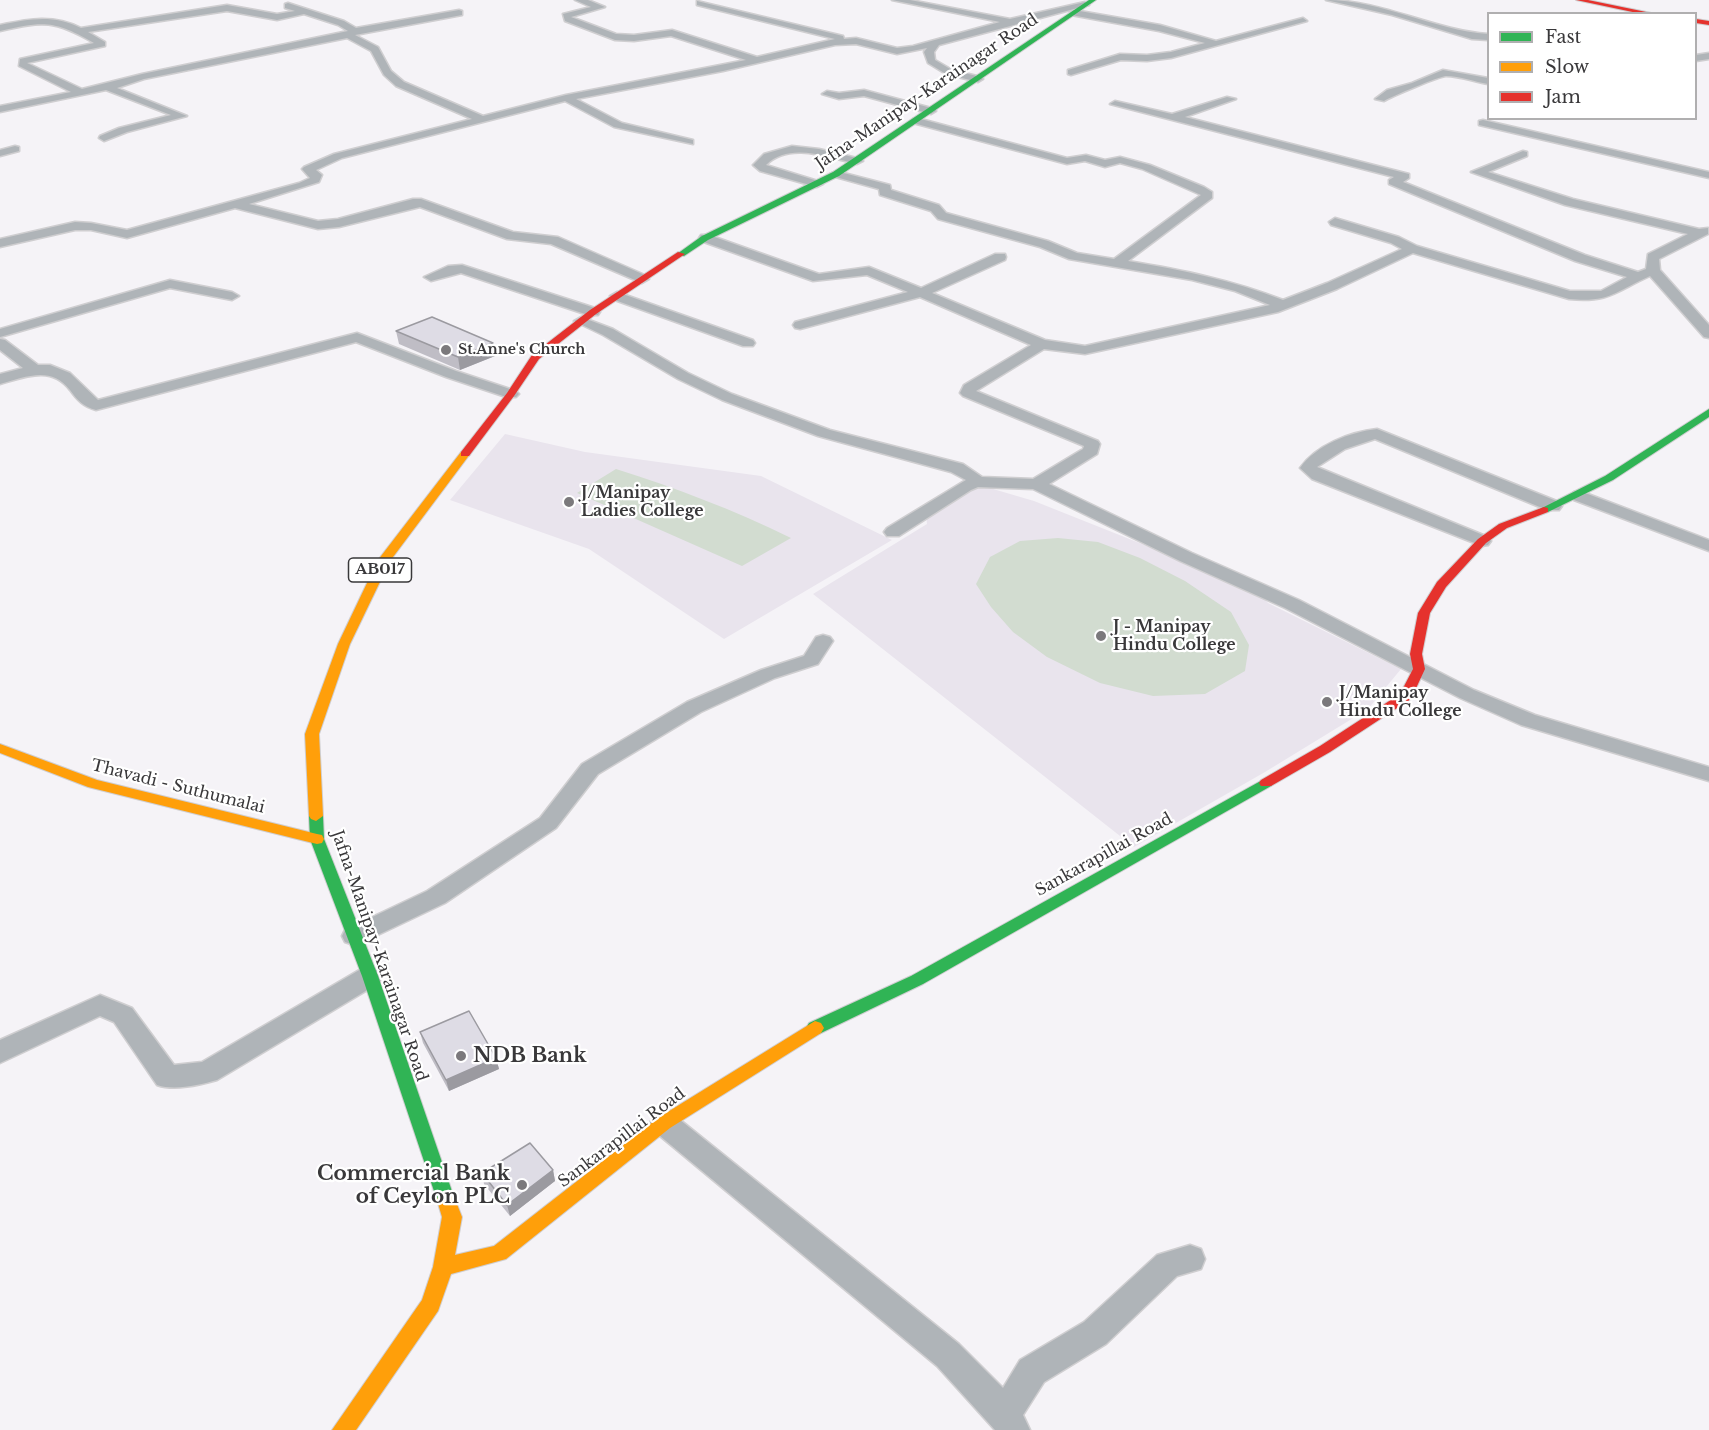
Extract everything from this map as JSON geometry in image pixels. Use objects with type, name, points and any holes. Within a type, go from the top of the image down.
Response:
[{"type":"main road","points":[[1579,0],[1643,12]]},
{"type":"main road","name":"Jafna-Manipay-Karainagar Road","points":[[344,1430],[431,1304],[443,1267],[452,1217],[370,976],[317,839],[312,734],[344,644],[384,560],[511,394],[535,357],[616,296],[705,238],[836,174],[1084,6]]},
{"type":"main road","name":"Sankarapillai Road","points":[[443,1267],[499,1253],[664,1123],[809,1030],[917,980],[1324,749],[1406,696],[1419,669],[1416,654],[1424,613],[1441,585],[1482,542],[1503,526],[1580,496],[1623,471],[1709,412]]},
{"type":"main road","name":"Thavadi - Suthumalai","points":[[0,748],[93,784],[317,839]]},
{"type":"street","points":[[297,0],[283,4],[341,23],[351,33],[375,49],[387,73],[400,84],[482,119]]},
{"type":"street","points":[[579,0],[597,4],[607,2]]},
{"type":"street","points":[[896,0],[1012,21]]},
{"type":"street","points":[[1330,0],[1394,13],[1472,36],[1487,37]]},
{"type":"street","points":[[700,3],[897,51],[914,49],[1012,21],[1084,6],[1216,44]]},
{"type":"street","points":[[597,4],[601,7],[600,9],[566,16],[615,37],[634,38],[672,33],[757,60]]},
{"type":"street","points":[[80,31],[227,8],[277,17],[302,12]]},
{"type":"street","points":[[0,109],[109,88],[142,77],[351,33],[459,13]]},
{"type":"street","points":[[0,28],[48,19],[62,22],[102,44],[23,61],[22,64],[82,93]]},
{"type":"street","points":[[1071,72],[1120,57],[1147,58],[1171,55],[1303,21]]},
{"type":"street","points":[[0,243],[84,226],[117,234],[127,234],[315,180],[316,175],[308,169],[314,165],[482,119],[566,98],[849,41]]},
{"type":"street","points":[[936,42],[929,52],[931,61],[949,72],[978,79]]},
{"type":"street","points":[[1380,99],[1391,92],[1416,85],[1443,73],[1487,81]]},
{"type":"street","points":[[104,138],[123,130],[182,116],[109,88]]},
{"type":"street","points":[[827,94],[839,96],[864,93],[931,111]]},
{"type":"street","points":[[566,98],[618,125],[689,142]]},
{"type":"street","points":[[1174,117],[1231,99]]},
{"type":"street","points":[[1115,104],[1405,176],[1393,182],[1580,258],[1636,276]]},
{"type":"street","points":[[917,121],[1067,161],[1086,158],[1105,164],[1120,160],[1146,167],[1200,189],[1208,195],[1176,222],[1158,231],[1138,249],[1115,264]]},
{"type":"street","points":[[1485,122],[1709,175]]},
{"type":"street","points":[[817,184],[764,169],[759,165],[763,159],[790,148],[857,161]]},
{"type":"street","points":[[0,153],[15,149]]},
{"type":"street","points":[[1523,154],[1477,172],[1569,202],[1705,231]]},
{"type":"street","points":[[836,174],[879,184],[886,187],[884,192],[935,208],[942,216],[1044,244],[1074,256],[1192,276],[1231,286],[1282,305]]},
{"type":"street","points":[[237,204],[318,225],[339,223],[413,203],[421,203],[512,236],[554,240],[642,279]]},
{"type":"street","points":[[1335,222],[1395,240],[1412,249],[1569,295],[1587,297],[1608,293],[1636,276],[1653,271]]},
{"type":"street","points":[[1705,231],[1653,257],[1653,271],[1709,334]]},
{"type":"street","points":[[705,238],[818,278],[832,278],[856,270],[868,271],[1042,344],[1085,350],[1282,305],[1332,286],[1412,249]]},
{"type":"street","points":[[800,326],[921,293],[1000,257]]},
{"type":"street","points":[[430,277],[453,269],[462,269],[587,317],[683,376],[727,397],[824,433],[957,468],[969,474],[976,482]]},
{"type":"street","points":[[0,333],[170,284],[232,296]]},
{"type":"street","points":[[616,296],[748,343]]},
{"type":"street","points":[[0,379],[35,370],[48,370],[65,376],[84,400],[96,405],[357,337],[451,374],[511,394]]},
{"type":"street","points":[[0,343],[35,370]]},
{"type":"street","points":[[1036,484],[1091,451],[1092,444],[1056,427],[968,393],[969,388],[1042,344]]},
{"type":"street","points":[[1482,542],[1318,475],[1308,468],[1311,462],[1334,448],[1377,434],[1552,506]]},
{"type":"street","points":[[893,532],[965,486],[976,482],[1036,484],[1186,557],[1292,604],[1467,694],[1528,720],[1709,774]]},
{"type":"street","points":[[1580,496],[1709,546]]},
{"type":"street","points":[[354,936],[436,897],[548,823],[590,769],[694,707],[768,674],[811,660],[823,641]]},
{"type":"street","points":[[0,1052],[100,1005],[123,1015],[167,1077],[207,1072],[370,976]]},
{"type":"street","points":[[664,1123],[948,1355],[1009,1422],[1032,1371],[1095,1333],[1168,1265],[1190,1259]]},
{"type":"shaded area","points":[[505,434],[585,452],[761,476],[892,540],[724,639],[589,549],[450,500]]},
{"type":"shaded area","points":[[616,469],[705,500],[791,538],[742,566],[577,493]]},
{"type":"shaded area","name":"J - Manipay Hindu College","points":[[976,484],[1034,501],[1255,589],[1268,603],[1401,669],[1368,709],[1265,772],[1134,847],[813,594],[927,524],[926,514]]},
{"type":"shaded area","points":[[1058,538],[1098,542],[1140,558],[1185,581],[1231,612],[1249,645],[1245,671],[1205,694],[1153,696],[1100,683],[1047,657],[1013,632],[991,607],[976,584],[990,557],[1020,541]]},
{"type":"building","points":[[432,317],[493,343],[458,357],[396,331]]},
{"type":"building","name":"NDB Bank","points":[[469,1011],[496,1058],[446,1080],[420,1032]]},
{"type":"building","name":"Commercial Bank of Ceylon PLC","points":[[530,1143],[553,1170],[507,1205],[482,1173]]},
{"type":"traffic: fast","points":[[681,254],[705,238],[836,174],[1093,0]]},
{"type":"traffic: fast","points":[[1544,510],[1609,478],[1709,412]]},
{"type":"traffic: fast","points":[[815,1028],[917,980],[1266,783]]},
{"type":"traffic: fast","points":[[316,816],[317,839],[370,976],[446,1200]]},
{"type":"traffic: slow","points":[[316,816],[312,734],[344,644],[384,560],[465,454]]},
{"type":"traffic: slow","points":[[0,748],[93,784],[317,839]]},
{"type":"traffic: slow","points":[[443,1267],[499,1253],[664,1123],[815,1028]]},
{"type":"traffic: slow","points":[[343,1430],[431,1304],[443,1267],[452,1217],[446,1200]]},
{"type":"traffic: jam","points":[[1579,0],[1643,12]]},
{"type":"traffic: jam","points":[[1697,21],[1709,23]]},
{"type":"traffic: jam","points":[[465,454],[511,394],[535,357],[593,312],[681,254]]},
{"type":"traffic: jam","points":[[1266,783],[1325,749],[1406,696],[1419,669],[1416,654],[1424,613],[1441,585],[1482,541],[1503,526],[1544,510]]},
{"type":"place","name":"St.Anne's Church","points":[[446,350]]},
{"type":"place","name":"J/Manipay Ladies College","points":[[569,502]]},
{"type":"place","name":"J - Manipay Hindu College","points":[[1101,636]]},
{"type":"place","name":"J/Manipay Hindu College","points":[[1327,702]]},
{"type":"place","name":"NDB Bank","points":[[461,1056]]},
{"type":"place","name":"Commercial Bank of Ceylon PLC","points":[[522,1185]]}]
